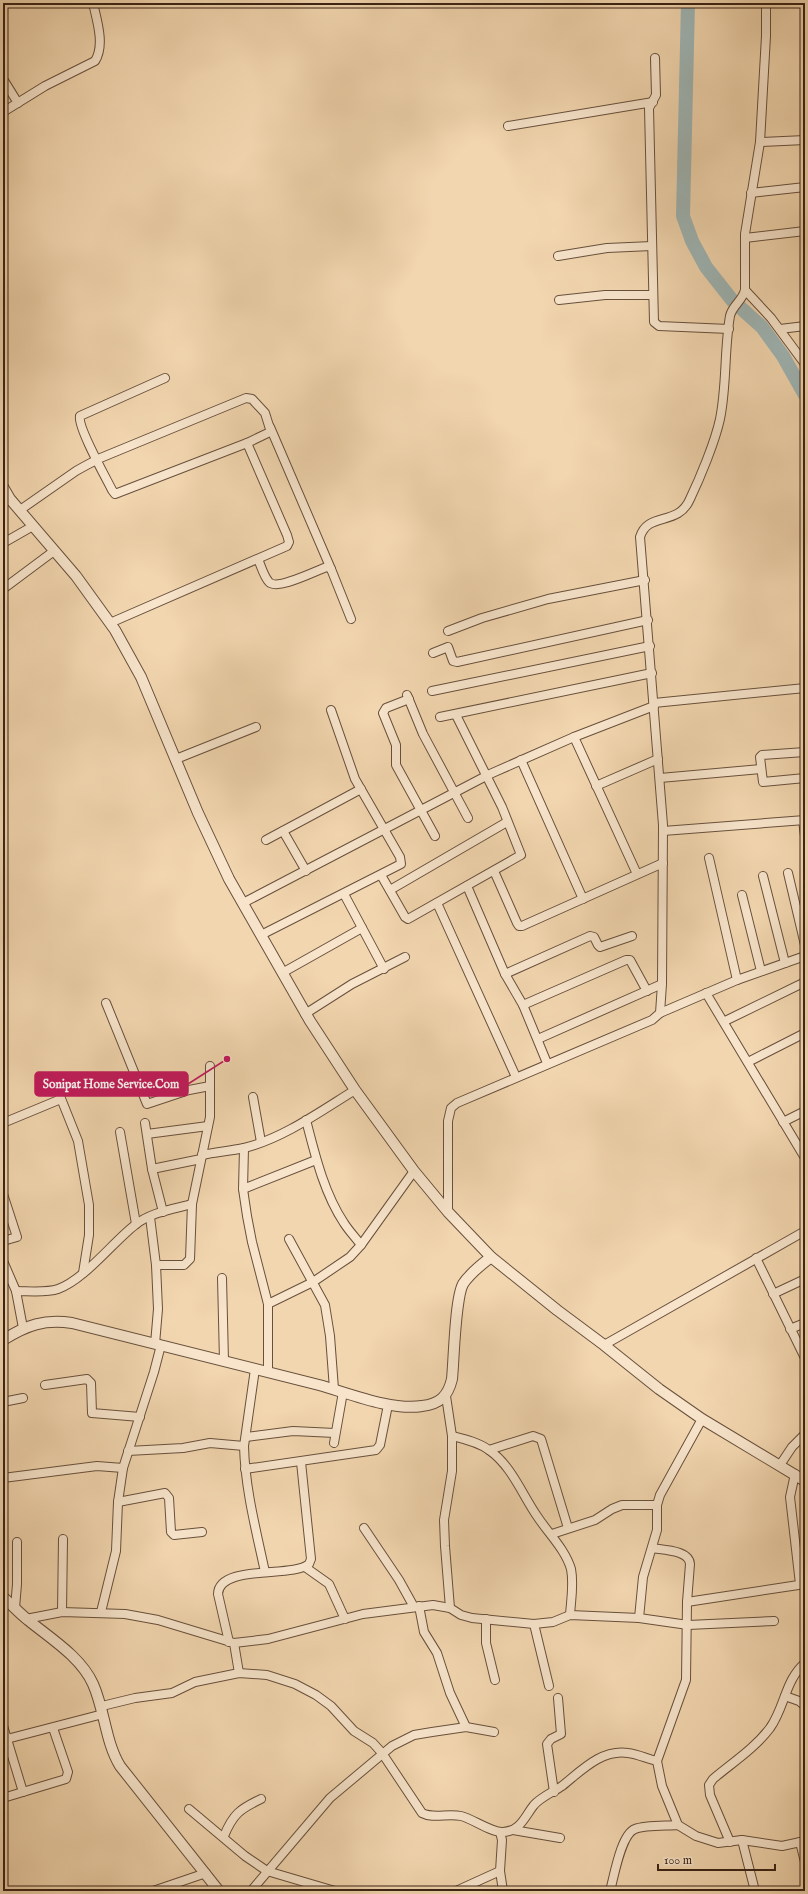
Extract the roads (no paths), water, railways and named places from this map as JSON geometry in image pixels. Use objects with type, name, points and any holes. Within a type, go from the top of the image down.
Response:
[{"type":"street","points":[[3,112],[45,86],[95,61],[99,54],[100,43],[93,3]]},
{"type":"street","points":[[660,1013],[662,984],[663,831],[645,580],[641,544],[642,531],[650,523],[675,516],[687,506],[716,432],[722,408],[732,310],[744,293],[745,238],[760,142],[766,36],[766,3]]},
{"type":"street","points":[[655,58],[656,95],[649,108],[654,319],[657,326],[729,329]]},
{"type":"street","points":[[3,79],[18,103]]},
{"type":"street","points":[[508,126],[653,102]]},
{"type":"street","points":[[760,142],[805,140]]},
{"type":"street","points":[[751,193],[805,186]]},
{"type":"street","points":[[745,238],[805,231]]},
{"type":"street","points":[[558,256],[607,248],[652,246]]},
{"type":"street","points":[[744,293],[780,330],[805,364]]},
{"type":"street","points":[[560,300],[605,295],[653,295]]},
{"type":"street","points":[[780,330],[805,326]]},
{"type":"street","points":[[165,378],[80,416],[80,425],[112,490],[117,494],[247,443],[269,433],[270,427]]},
{"type":"street","points":[[20,510],[76,472],[97,460],[248,398],[252,399],[259,405],[264,413],[331,569],[351,620]]},
{"type":"street","points":[[110,623],[286,547],[289,542],[247,443]]},
{"type":"street","points":[[3,487],[110,623],[141,677],[201,819],[229,879],[305,1014],[355,1090],[414,1171],[448,1212],[491,1257],[557,1310],[659,1389],[702,1419],[805,1481]]},
{"type":"street","points":[[3,539],[5,542],[34,526]]},
{"type":"street","points":[[3,588],[54,551]]},
{"type":"street","points":[[258,559],[269,582],[274,585],[284,583],[324,568],[331,569]]},
{"type":"street","points":[[448,631],[482,618],[548,599],[645,580]]},
{"type":"street","points":[[433,653],[448,647],[453,661],[457,662],[648,620]]},
{"type":"street","points":[[432,691],[650,646]]},
{"type":"street","points":[[440,717],[456,715],[652,673]]},
{"type":"street","points":[[243,903],[486,776],[654,704],[805,688]]},
{"type":"street","points":[[435,836],[396,765],[396,745],[383,713],[386,708],[408,696],[423,734],[468,818]]},
{"type":"street","points":[[261,935],[399,866],[402,862],[354,779],[331,710]]},
{"type":"street","points":[[381,875],[406,918],[437,903],[521,855],[486,776],[456,715]]},
{"type":"street","points":[[176,759],[256,727]]},
{"type":"street","points":[[574,737],[637,874]]},
{"type":"street","points":[[805,752],[761,756],[763,782],[805,778]]},
{"type":"street","points":[[596,786],[658,759]]},
{"type":"street","points":[[521,760],[583,898]]},
{"type":"street","points":[[660,778],[761,769]]},
{"type":"street","points":[[266,840],[360,789]]},
{"type":"street","points":[[663,831],[804,820],[805,836]]},
{"type":"street","points":[[390,890],[507,822]]},
{"type":"street","points":[[283,831],[306,871]]},
{"type":"street","points":[[709,858],[737,980]]},
{"type":"street","points":[[494,871],[519,926],[526,925],[662,863]]},
{"type":"street","points":[[788,873],[805,945]]},
{"type":"street","points":[[763,876],[785,963]]},
{"type":"street","points":[[467,886],[505,974],[523,1005],[548,1063]]},
{"type":"street","points":[[344,894],[384,969]]},
{"type":"street","points":[[742,895],[761,971]]},
{"type":"street","points":[[437,903],[516,1077]]},
{"type":"street","points":[[282,973],[362,928]]},
{"type":"street","points":[[505,974],[590,936],[594,937],[600,947],[632,936]]},
{"type":"street","points":[[448,1212],[448,1121],[451,1108],[457,1103],[652,1020],[660,1013],[706,993],[761,971],[805,956]]},
{"type":"street","points":[[305,1014],[352,984],[405,957]]},
{"type":"street","points":[[523,1005],[626,960],[630,960],[648,991]]},
{"type":"street","points":[[725,1021],[805,982]]},
{"type":"street","points":[[538,1039],[662,984]]},
{"type":"street","points":[[706,993],[725,1021],[805,1158]]},
{"type":"street","points":[[106,1003],[147,1104],[189,1090],[210,1086]]},
{"type":"street","points":[[748,1062],[805,1033]]},
{"type":"street","points":[[156,1265],[184,1265],[188,1262],[192,1204],[210,1117],[210,1066]]},
{"type":"street","points":[[54,1081],[78,1141],[89,1205],[89,1234],[83,1273]]},
{"type":"street","points":[[152,1169],[244,1148],[261,1142],[306,1120],[355,1090]]},
{"type":"street","points":[[254,1097],[261,1142]]},
{"type":"street","points":[[3,1123],[61,1099]]},
{"type":"street","points":[[783,1122],[805,1111]]},
{"type":"street","points":[[306,1120],[316,1160],[344,1223],[361,1245]]},
{"type":"street","points":[[145,1123],[152,1169],[163,1212]]},
{"type":"street","points":[[147,1134],[208,1126]]},
{"type":"street","points":[[120,1132],[136,1224]]},
{"type":"street","points":[[244,1148],[243,1189],[252,1242],[268,1304],[268,1372]]},
{"type":"street","points":[[243,1189],[316,1160]]},
{"type":"street","points":[[268,1304],[313,1282],[350,1257],[361,1245],[414,1171]]},
{"type":"street","points":[[3,1194],[17,1237],[3,1241]]},
{"type":"street","points":[[16,1291],[57,1290],[83,1273],[136,1224],[163,1212],[192,1204]]},
{"type":"street","points":[[101,1612],[116,1551],[118,1502],[123,1468],[154,1372],[158,1344],[156,1265],[150,1217]]},
{"type":"street","points":[[604,1345],[805,1231]]},
{"type":"street","points":[[289,1239],[313,1282],[322,1300],[327,1315],[338,1390],[334,1443]]},
{"type":"street","points":[[450,1608],[444,1546],[444,1520],[452,1471],[452,1436],[446,1396],[452,1379],[458,1308],[462,1286],[469,1275],[491,1257]]},
{"type":"street","points":[[756,1258],[805,1358]]},
{"type":"street","points":[[3,1260],[16,1291],[23,1328]]},
{"type":"street","points":[[222,1278],[224,1361]]},
{"type":"street","points":[[773,1294],[805,1279]]},
{"type":"street","points":[[3,1340],[23,1328],[47,1321],[59,1321],[268,1372],[338,1390],[388,1405],[422,1406],[440,1401],[446,1396]]},
{"type":"street","points":[[790,1329],[805,1323]]},
{"type":"street","points":[[255,1369],[244,1446],[245,1469],[265,1572]]},
{"type":"street","points":[[45,1385],[87,1379],[91,1383],[92,1413],[140,1417]]},
{"type":"street","points":[[3,1402],[23,1398]]},
{"type":"street","points":[[245,1469],[376,1450],[380,1445],[388,1405]]},
{"type":"street","points":[[639,1618],[643,1576],[657,1530],[657,1505],[660,1495],[702,1419]]},
{"type":"street","points":[[246,1437],[293,1431],[335,1433]]},
{"type":"street","points":[[780,1465],[792,1447],[805,1434]]},
{"type":"street","points":[[452,1436],[472,1442],[489,1450],[512,1474],[538,1517],[552,1534],[570,1568],[572,1577],[570,1615]]},
{"type":"street","points":[[489,1450],[532,1436],[541,1438],[568,1528]]},
{"type":"street","points":[[128,1451],[183,1448],[210,1442],[244,1446]]},
{"type":"street","points":[[239,1673],[218,1594],[219,1589],[226,1582],[235,1578],[265,1572],[297,1570],[309,1564],[311,1559],[301,1462]]},
{"type":"street","points":[[3,1478],[97,1466],[123,1468]]},
{"type":"street","points":[[687,1602],[802,1584],[790,1497],[795,1474]]},
{"type":"street","points":[[118,1502],[166,1493],[169,1498],[173,1534],[176,1536],[202,1532]]},
{"type":"street","points":[[552,1534],[596,1520],[612,1509],[622,1505],[657,1505]]},
{"type":"street","points":[[364,1528],[417,1607],[424,1632],[437,1653],[450,1693],[466,1727]]},
{"type":"street","points":[[62,1612],[63,1540]]},
{"type":"street","points":[[15,1608],[17,1584],[17,1542]]},
{"type":"street","points":[[652,1548],[684,1554],[690,1560],[687,1602],[688,1664],[685,1688],[657,1761],[662,1786],[678,1825]]},
{"type":"street","points":[[305,1567],[329,1584],[345,1619]]},
{"type":"street","points":[[3,1597],[26,1619],[58,1643],[79,1664],[93,1684],[102,1710],[110,1745],[120,1766],[219,1891]]},
{"type":"street","points":[[26,1619],[62,1612],[101,1612],[144,1616],[232,1643],[268,1639],[364,1614],[417,1607],[438,1606],[450,1608],[467,1617],[534,1624],[554,1622],[570,1615],[639,1618],[688,1625],[774,1621]]},
{"type":"street","points":[[486,1620],[486,1643],[495,1680]]},
{"type":"street","points":[[534,1624],[549,1686]]},
{"type":"street","points":[[730,1842],[710,1795],[709,1785],[761,1739],[776,1719],[792,1677],[803,1666]]},
{"type":"street","points":[[5,1740],[53,1728],[136,1698],[172,1693],[195,1682],[239,1673],[267,1675],[295,1684],[316,1695],[331,1706],[354,1731],[368,1738],[382,1753],[422,1812],[430,1816],[446,1814],[466,1817],[500,1832],[513,1830],[560,1838]]},
{"type":"street","points":[[785,1696],[800,1702],[805,1706]]},
{"type":"street","points":[[554,1792],[547,1744],[551,1739],[561,1734],[558,1698]]},
{"type":"street","points":[[3,1726],[5,1740],[23,1792]]},
{"type":"street","points":[[250,1891],[330,1798],[382,1753],[397,1743],[414,1735],[466,1727],[494,1732]]},
{"type":"street","points":[[3,1798],[63,1782],[68,1777],[68,1772],[53,1728]]},
{"type":"street","points":[[513,1830],[521,1824],[538,1801],[554,1792],[593,1761],[606,1754],[628,1753],[657,1761]]},
{"type":"street","points":[[224,1836],[230,1823],[238,1812],[261,1799]]},
{"type":"street","points":[[189,1809],[224,1836],[255,1863],[267,1870],[335,1891]]},
{"type":"street","points":[[610,1891],[624,1843],[628,1834],[636,1828],[678,1825],[696,1836],[718,1843],[742,1840],[782,1846],[803,1841],[805,1862]]},
{"type":"street","points":[[500,1832],[502,1840],[500,1871],[503,1891]]},
{"type":"street","points":[[742,1840],[755,1891]]},
{"type":"street","points":[[456,1891],[500,1871]]},
{"type":"street","points":[[152,1891],[206,1873]]},
{"type":"waterway","points":[[688,3],[683,216],[692,241],[706,267],[732,300],[762,327],[783,356],[805,395]]},
{"type":"place","name":"Sonipat Home Service.Com","points":[[227,1059]]}]
